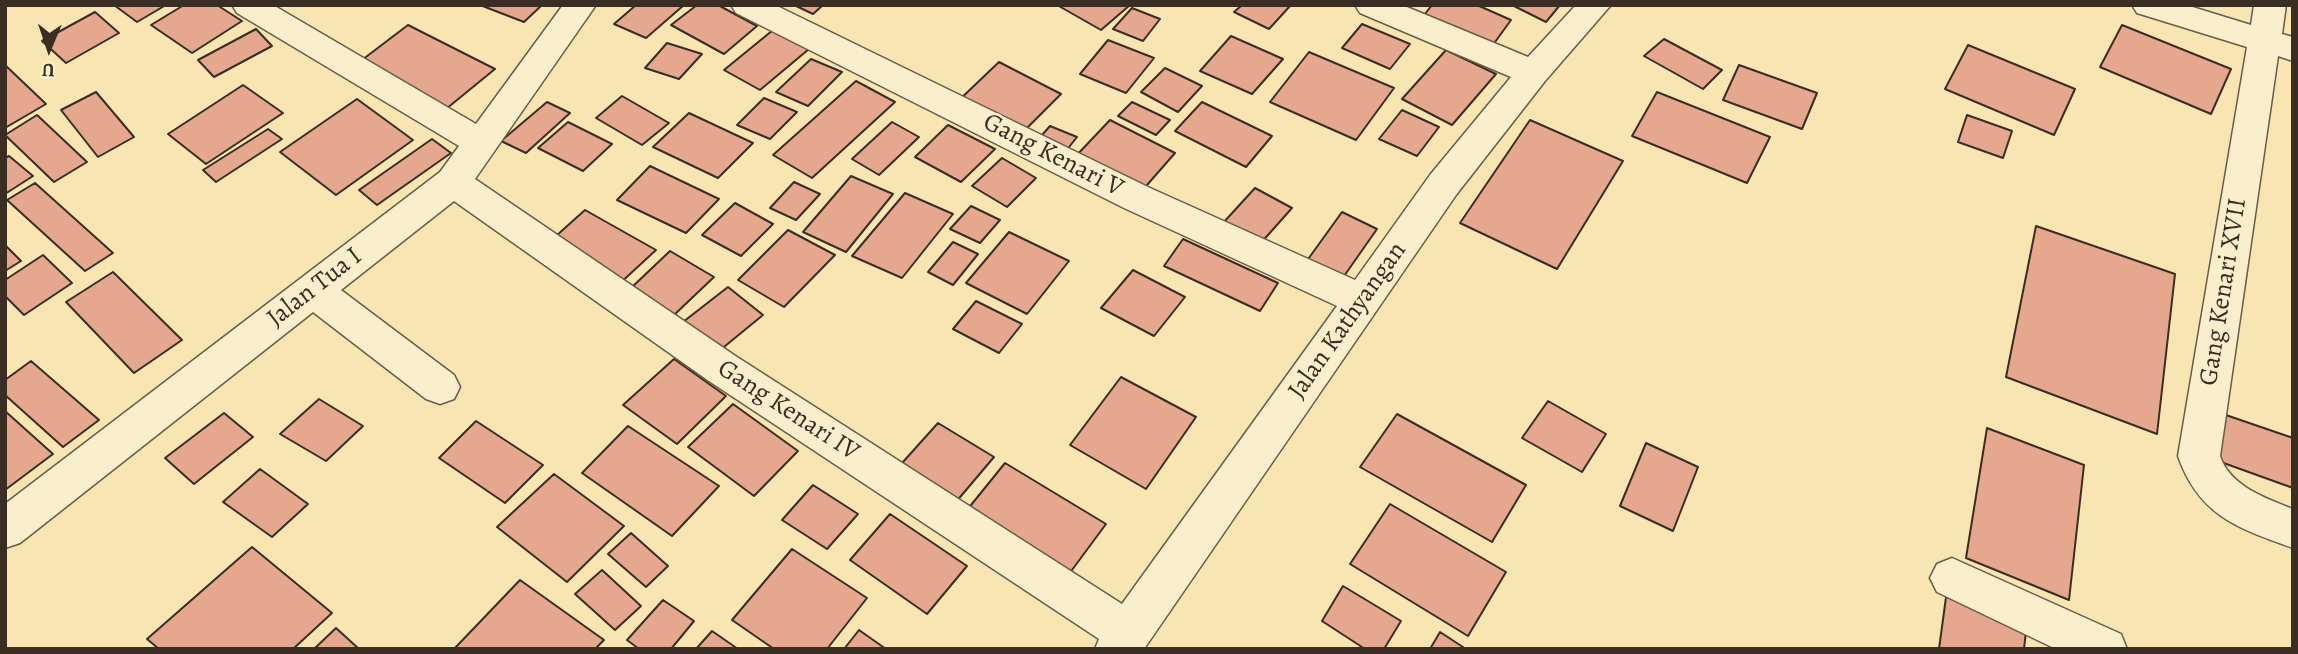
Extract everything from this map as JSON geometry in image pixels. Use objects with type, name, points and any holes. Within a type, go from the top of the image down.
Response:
[{"type":"street","points":[[248,5],[483,144]]},
{"type":"street","name":"Jalan Tua I","points":[[5,529],[453,182],[483,144],[540,58],[580,5]]},
{"type":"street","name":"Gang Kenari V","points":[[747,5],[1137,198],[1362,300]]},
{"type":"street","points":[[1371,5],[1533,73]]},
{"type":"street","name":"Jalan Kathyangan","points":[[1123,641],[1443,185],[1533,73],[1595,5]]},
{"type":"street","points":[[2148,5],[2276,32]]},
{"type":"street","name":"Gang Kenari XVII","points":[[2276,32],[2199,456],[2202,468],[2222,495],[2239,507],[2293,529]]},
{"type":"street","name":"Gang Kenari IV","points":[[453,182],[1123,641]]},
{"type":"street","points":[[313,290],[440,387]]},
{"type":"street","points":[[1952,578],[2105,649]]},
{"type":"building","points":[[114,5],[166,5],[137,22]]},
{"type":"building","points":[[184,5],[217,5],[242,21],[192,53],[151,25]]},
{"type":"building","points":[[480,5],[542,5],[524,22]]},
{"type":"building","points":[[636,5],[684,5],[646,38],[614,24]]},
{"type":"building","points":[[697,5],[718,5],[757,26],[724,54],[671,25]]},
{"type":"building","points":[[794,5],[823,5],[813,14]]},
{"type":"building","points":[[1057,5],[1130,5],[1101,30]]},
{"type":"building","points":[[1242,5],[1290,6],[1269,29],[1234,12]]},
{"type":"building","points":[[1432,5],[1477,5],[1511,20],[1490,49],[1420,20]]},
{"type":"building","points":[[1512,5],[1560,5],[1546,22]]},
{"type":"building","points":[[1132,8],[1160,19],[1143,41],[1113,29]]},
{"type":"building","points":[[95,12],[119,33],[66,63],[42,41]]},
{"type":"building","points":[[1362,24],[1410,44],[1390,69],[1342,48]]},
{"type":"building","points":[[408,25],[495,69],[446,109],[358,63]]},
{"type":"building","points":[[2122,25],[2231,69],[2211,114],[2100,67]]},
{"type":"building","points":[[256,29],[272,46],[214,77],[198,60]]},
{"type":"building","points":[[773,30],[809,49],[760,90],[724,70]]},
{"type":"building","points":[[1231,36],[1283,59],[1252,94],[1200,71]]},
{"type":"building","points":[[1664,39],[1722,70],[1703,89],[1644,56]]},
{"type":"building","points":[[1108,40],[1154,58],[1126,93],[1080,74]]},
{"type":"building","points":[[667,43],[702,54],[679,79],[645,68]]},
{"type":"building","points":[[1968,45],[2075,89],[2054,135],[1945,89]]},
{"type":"building","points":[[1446,50],[1496,74],[1452,125],[1402,99]]},
{"type":"building","points":[[1309,52],[1394,88],[1356,140],[1270,102]]},
{"type":"building","points":[[811,59],[842,72],[808,106],[776,92]]},
{"type":"building","points":[[999,62],[1061,94],[1019,136],[956,103]]},
{"type":"building","points":[[5,65],[46,104],[5,128]]},
{"type":"building","points":[[1739,65],[1817,93],[1802,129],[1723,100]]},
{"type":"building","points":[[1165,68],[1202,86],[1178,112],[1141,92]]},
{"type":"building","points":[[856,81],[895,102],[812,178],[773,155]]},
{"type":"building","points":[[243,85],[283,113],[206,164],[168,134]]},
{"type":"building","points":[[96,92],[134,137],[98,157],[61,110]]},
{"type":"building","points":[[1657,92],[1770,137],[1747,183],[1632,136]]},
{"type":"building","points":[[622,96],[669,123],[642,145],[596,118]]},
{"type":"building","points":[[764,98],[797,112],[770,139],[737,125]]},
{"type":"building","points":[[357,99],[413,140],[336,195],[280,152]]},
{"type":"building","points":[[547,102],[570,113],[526,153],[501,141]]},
{"type":"building","points":[[1132,102],[1170,120],[1156,135],[1118,116]]},
{"type":"building","points":[[1202,102],[1272,136],[1246,167],[1175,131]]},
{"type":"building","points":[[1402,110],[1439,127],[1417,156],[1379,139]]},
{"type":"building","points":[[689,113],[753,143],[718,178],[653,147]]},
{"type":"building","points":[[37,115],[87,162],[54,182],[5,135]]},
{"type":"building","points":[[1967,115],[2012,131],[2003,158],[1958,142]]},
{"type":"building","points":[[1110,120],[1175,153],[1140,193],[1074,158]]},
{"type":"building","points":[[1530,120],[1623,161],[1557,269],[1460,223]]},
{"type":"building","points":[[568,122],[612,144],[583,171],[538,148]]},
{"type":"building","points":[[892,122],[919,137],[879,175],[852,159]]},
{"type":"building","points":[[948,125],[995,149],[961,182],[915,157]]},
{"type":"building","points":[[1050,126],[1077,137],[1062,156],[1034,144]]},
{"type":"building","points":[[268,129],[282,139],[216,182],[203,170]]},
{"type":"building","points":[[432,139],[451,153],[377,205],[359,190]]},
{"type":"building","points":[[9,156],[33,176],[5,194],[5,158]]},
{"type":"building","points":[[1002,158],[1036,178],[1007,207],[972,186]]},
{"type":"building","points":[[650,166],[719,199],[686,233],[617,200]]},
{"type":"building","points":[[851,176],[893,194],[846,252],[803,232]]},
{"type":"building","points":[[794,182],[820,194],[796,220],[770,208]]},
{"type":"building","points":[[35,183],[113,253],[85,271],[7,200]]},
{"type":"building","points":[[1255,188],[1292,208],[1260,244],[1223,223]]},
{"type":"building","points":[[905,193],[953,214],[902,278],[852,256]]},
{"type":"building","points":[[735,203],[773,224],[741,256],[702,235]]},
{"type":"building","points":[[971,206],[1000,220],[980,243],[950,229]]},
{"type":"building","points":[[585,210],[656,250],[617,286],[546,245]]},
{"type":"building","points":[[1342,212],[1377,229],[1342,279],[1306,262]]},
{"type":"building","points":[[2036,226],[2175,274],[2157,434],[2006,377]]},
{"type":"building","points":[[788,230],[835,255],[784,307],[738,280]]},
{"type":"building","points":[[1009,232],[1069,261],[1027,314],[966,283]]},
{"type":"building","points":[[1183,239],[1278,283],[1260,311],[1164,266]]},
{"type":"building","points":[[953,242],[978,254],[953,285],[928,272]]},
{"type":"building","points":[[5,245],[21,261],[5,271]]},
{"type":"building","points":[[670,251],[714,277],[674,315],[631,288]]},
{"type":"building","points":[[43,255],[72,283],[24,315],[5,296],[5,280]]},
{"type":"building","points":[[1133,270],[1185,297],[1154,336],[1101,308]]},
{"type":"building","points":[[113,272],[182,340],[134,373],[66,302]]},
{"type":"building","points":[[728,287],[763,315],[719,351],[683,322]]},
{"type":"building","points":[[976,301],[1022,324],[999,353],[953,329]]},
{"type":"building","points":[[674,359],[726,396],[677,444],[623,405]]},
{"type":"building","points":[[31,361],[99,420],[63,447],[5,395],[5,380]]},
{"type":"building","points":[[1121,377],[1196,417],[1146,489],[1070,445]]},
{"type":"building","points":[[319,399],[363,426],[326,461],[280,434]]},
{"type":"building","points":[[1548,401],[1606,434],[1582,472],[1522,438]]},
{"type":"building","points":[[733,404],[798,451],[754,496],[688,447]]},
{"type":"building","points":[[5,411],[53,454],[5,490]]},
{"type":"building","points":[[224,413],[253,437],[194,484],[165,458]]},
{"type":"building","points":[[2220,413],[2293,438],[2293,488],[2218,461]]},
{"type":"building","points":[[1397,414],[1526,485],[1492,542],[1360,467]]},
{"type":"building","points":[[476,421],[543,465],[505,503],[439,458]]},
{"type":"building","points":[[938,423],[994,457],[950,509],[894,472]]},
{"type":"building","points":[[628,426],[719,486],[672,536],[582,473]]},
{"type":"building","points":[[1987,428],[2084,465],[2069,600],[1966,558]]},
{"type":"building","points":[[1646,443],[1698,467],[1673,531],[1620,506]]},
{"type":"building","points":[[1005,463],[1106,524],[1069,574],[967,510]]},
{"type":"building","points":[[260,469],[308,504],[272,537],[223,502]]},
{"type":"building","points":[[554,474],[624,526],[567,582],[497,527]]},
{"type":"building","points":[[813,485],[858,514],[827,549],[782,520]]},
{"type":"building","points":[[1390,504],[1506,572],[1468,636],[1350,564]]},
{"type":"building","points":[[890,514],[967,566],[927,614],[850,560]]},
{"type":"building","points":[[631,533],[668,566],[646,587],[608,554]]},
{"type":"building","points":[[252,547],[332,613],[293,649],[159,649],[147,639]]},
{"type":"building","points":[[792,549],[867,598],[827,649],[774,649],[732,620]]},
{"type":"building","points":[[602,570],[641,606],[615,630],[575,594]]},
{"type":"building","points":[[520,580],[604,640],[595,649],[454,649]]},
{"type":"building","points":[[1343,586],[1401,621],[1384,649],[1365,649],[1322,621]]},
{"type":"building","points":[[1947,590],[2027,621],[2024,649],[1939,649]]},
{"type":"building","points":[[663,600],[694,621],[671,649],[639,649],[627,640]]},
{"type":"building","points":[[336,628],[359,649],[314,649]]},
{"type":"building","points":[[859,630],[886,649],[844,649]]},
{"type":"building","points":[[712,631],[738,649],[696,649]]},
{"type":"building","points":[[1440,632],[1466,649],[1430,649]]}]
